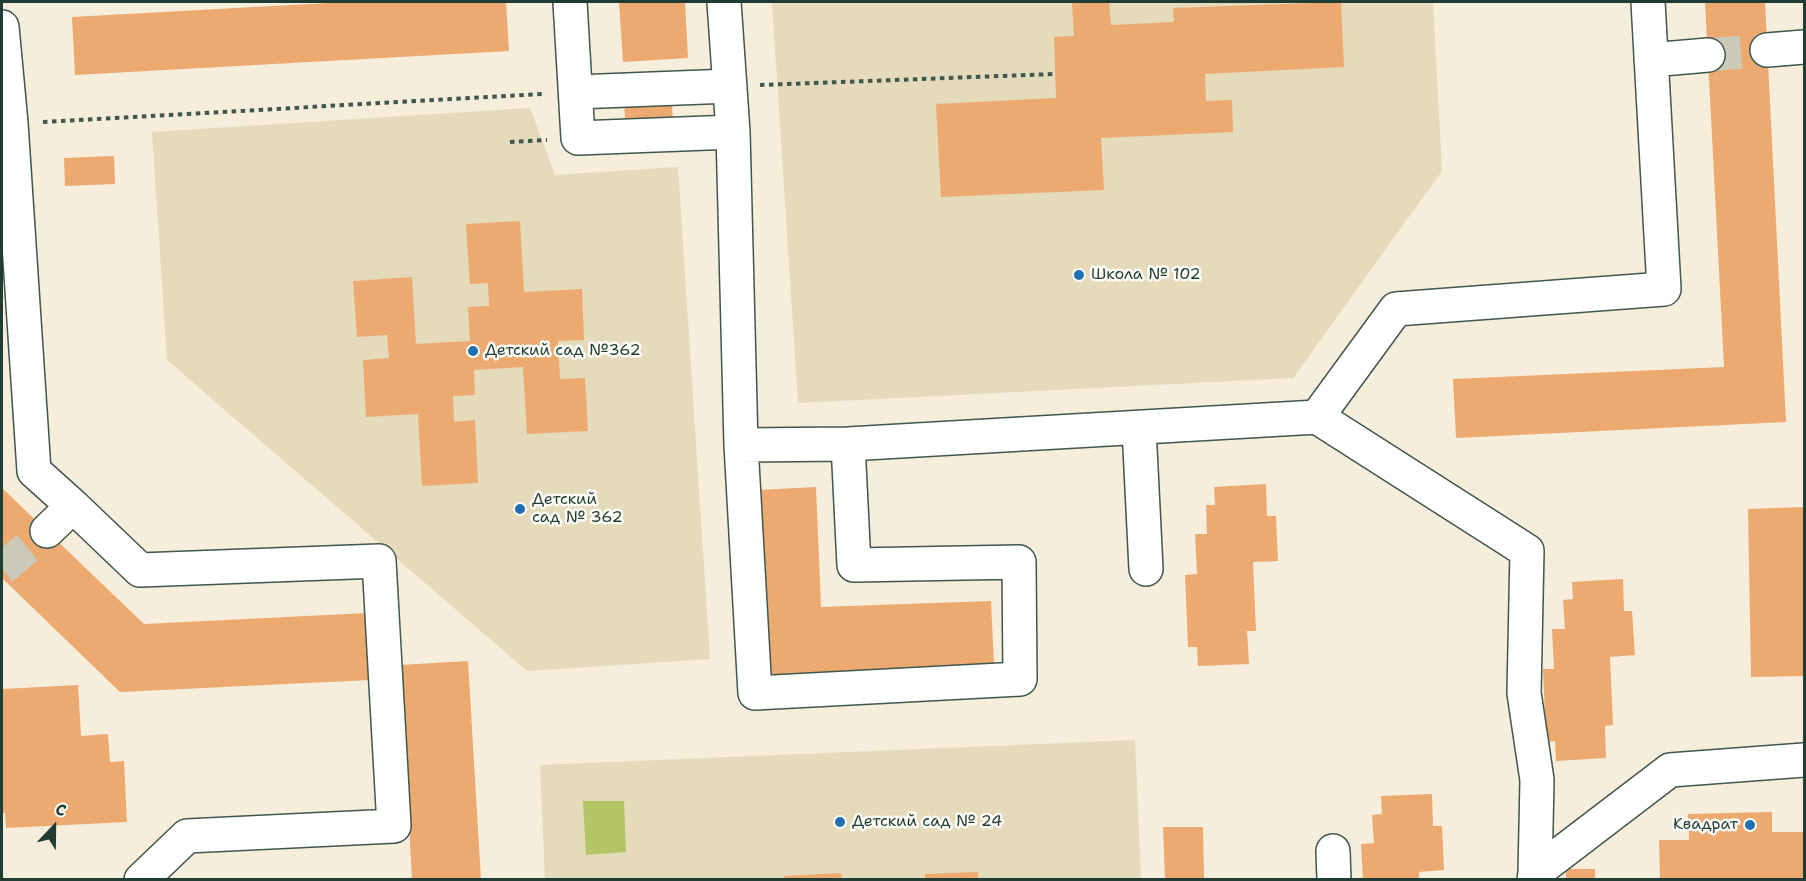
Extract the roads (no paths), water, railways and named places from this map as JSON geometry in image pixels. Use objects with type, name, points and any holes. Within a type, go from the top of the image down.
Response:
[{"type":"lane","points":[[570,2],[578,138],[733,132]]},
{"type":"lane","points":[[724,2],[733,132],[741,445],[755,693],[1020,679],[1019,562],[854,565],[848,444]]},
{"type":"lane","points":[[1317,417],[1396,309],[1664,289],[1648,2]]},
{"type":"lane","points":[[2,27],[11,123],[34,471],[140,570],[379,561],[394,826],[187,836],[141,879]]},
{"type":"lane","points":[[1767,50],[1804,47]]},
{"type":"lane","points":[[1651,60],[1708,55]]},
{"type":"lane","points":[[576,92],[730,86]]},
{"type":"lane","points":[[741,445],[848,444],[1317,417],[1527,551],[1524,693],[1538,780],[1535,876]]},
{"type":"lane","points":[[1139,428],[1146,569]]},
{"type":"lane","points":[[46,531],[73,506]]},
{"type":"lane","points":[[1535,876],[1670,770],[1804,760]]},
{"type":"tunnel","points":[[1708,55],[1767,50]]},
{"type":"tunnel","points":[[2,569],[47,531]]},
{"type":"place","name":"Школа № 102","points":[[1079,275]]},
{"type":"place","name":"Детский сад №362","points":[[473,351]]},
{"type":"place","name":"Детский сад № 362","points":[[520,509]]},
{"type":"place","name":"Детский сад № 24","points":[[840,822]]},
{"type":"place","name":"Квадрат","points":[[1750,825]]}]
